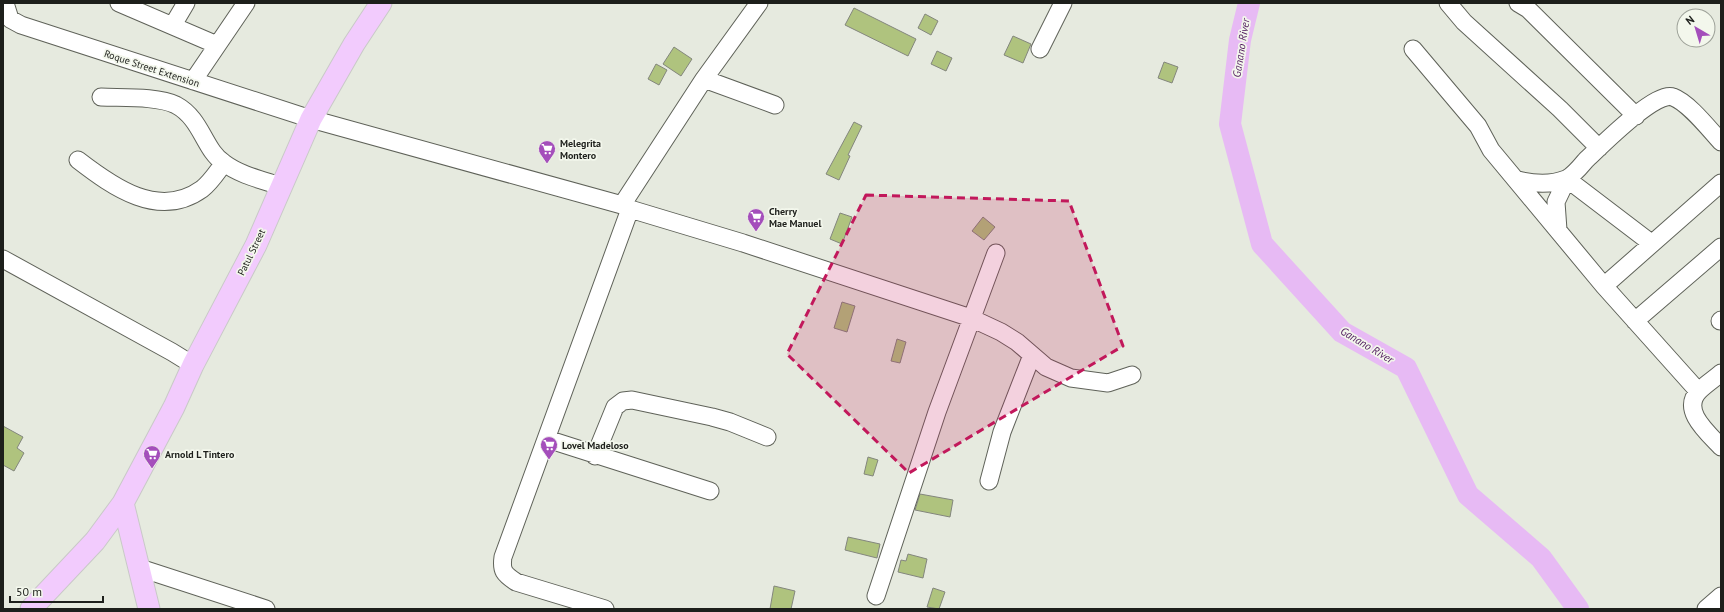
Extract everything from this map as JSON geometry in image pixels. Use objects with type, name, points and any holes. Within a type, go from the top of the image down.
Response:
[{"type":"main road","name":"Patul Street","points":[[31,609],[95,541],[123,504],[174,407],[192,365],[256,245],[280,186],[311,119],[354,44],[381,3]]},
{"type":"main road","points":[[123,504],[150,609]]},
{"type":"street","name":"Roque Street Extension","points":[[5,3],[10,19],[21,25],[311,119],[626,207],[743,243],[971,318],[1001,332],[1017,342],[1046,366],[1071,378],[1108,384],[1132,375]]},
{"type":"street","points":[[119,3],[173,25],[217,46]]},
{"type":"street","points":[[173,25],[186,3]]},
{"type":"street","points":[[193,81],[246,3]]},
{"type":"street","points":[[605,609],[516,582],[503,572],[503,557],[547,439],[626,207],[704,80],[759,3]]},
{"type":"street","points":[[1040,49],[1063,3]]},
{"type":"street","points":[[1448,3],[1464,22],[1560,109],[1599,148]]},
{"type":"street","points":[[1518,3],[1528,9],[1636,116]]},
{"type":"street","points":[[1413,49],[1478,126],[1491,150],[1518,180],[1604,286],[1698,391]]},
{"type":"street","points":[[704,80],[775,105]]},
{"type":"street","points":[[1558,230],[1556,202],[1567,179],[1599,148],[1656,100],[1671,96],[1681,101],[1721,142]]},
{"type":"street","points":[[101,97],[161,101],[175,105],[185,111],[196,123],[217,156],[224,163],[246,174],[280,186]]},
{"type":"street","points":[[78,160],[102,178],[125,191],[160,202],[174,202],[189,197],[203,188],[224,163]]},
{"type":"street","points":[[1518,180],[1535,184],[1567,179],[1651,243]]},
{"type":"street","points":[[1604,286],[1651,243],[1721,183]]},
{"type":"street","points":[[1635,321],[1721,247]]},
{"type":"street","points":[[876,596],[971,318],[996,253]]},
{"type":"street","points":[[3,259],[172,352],[192,365]]},
{"type":"street","points":[[989,481],[1002,432],[1032,355]]},
{"type":"street","points":[[1721,373],[1698,391],[1693,403],[1693,412],[1721,446]]},
{"type":"street","points":[[595,456],[615,407],[623,401],[632,400],[712,417],[730,422],[767,437]]},
{"type":"street","points":[[547,439],[595,456],[710,490]]},
{"type":"street","points":[[140,568],[266,609]]},
{"type":"street","points":[[1706,609],[1721,596]]},
{"type":"highlighted area","points":[[866,195],[1069,201],[1123,346],[909,473],[787,354]]},
{"type":"building","points":[[854,8],[916,39],[908,56],[845,25]]},
{"type":"building","points":[[925,14],[938,21],[931,35],[918,28]]},
{"type":"building","points":[[1013,36],[1031,44],[1023,63],[1004,55]]},
{"type":"building","points":[[674,47],[692,59],[681,76],[663,64]]},
{"type":"building","points":[[937,51],[952,58],[946,71],[931,64]]},
{"type":"building","points":[[1164,62],[1178,67],[1172,83],[1158,78]]},
{"type":"building","points":[[656,64],[667,70],[659,85],[648,79]]},
{"type":"building","points":[[854,122],[862,126],[848,155],[850,156],[839,180],[826,174]]},
{"type":"building","points":[[840,213],[852,217],[842,244],[830,239]]},
{"type":"building","points":[[983,217],[995,227],[984,240],[972,231]]},
{"type":"building","points":[[842,302],[855,306],[847,332],[834,328]]},
{"type":"building","points":[[897,339],[906,342],[900,363],[891,361]]},
{"type":"building","points":[[3,426],[23,437],[17,448],[24,453],[14,471],[3,465]]},
{"type":"building","points":[[868,457],[878,460],[873,476],[864,474]]},
{"type":"building","points":[[920,494],[953,500],[950,517],[915,510]]},
{"type":"building","points":[[848,537],[880,544],[877,558],[845,550]]},
{"type":"building","points":[[908,554],[927,559],[923,578],[898,572],[901,560],[906,561]]},
{"type":"building","points":[[774,586],[795,591],[791,609],[770,609]]},
{"type":"building","points":[[933,588],[945,592],[939,609],[927,607]]},
{"type":"waterway","name":"Ganano River","points":[[1249,3],[1240,40],[1230,124],[1262,244],[1342,332],[1406,368],[1468,495],[1541,558],[1578,609]]},
{"type":"place","name":"Melegrita Montero","points":[[547,164]]},
{"type":"place","name":"Cherry Mae Manuel","points":[[756,232]]},
{"type":"place","name":"Lovel Madeloso","points":[[549,460]]},
{"type":"place","name":"Arnold L Tintero","points":[[152,469]]}]
